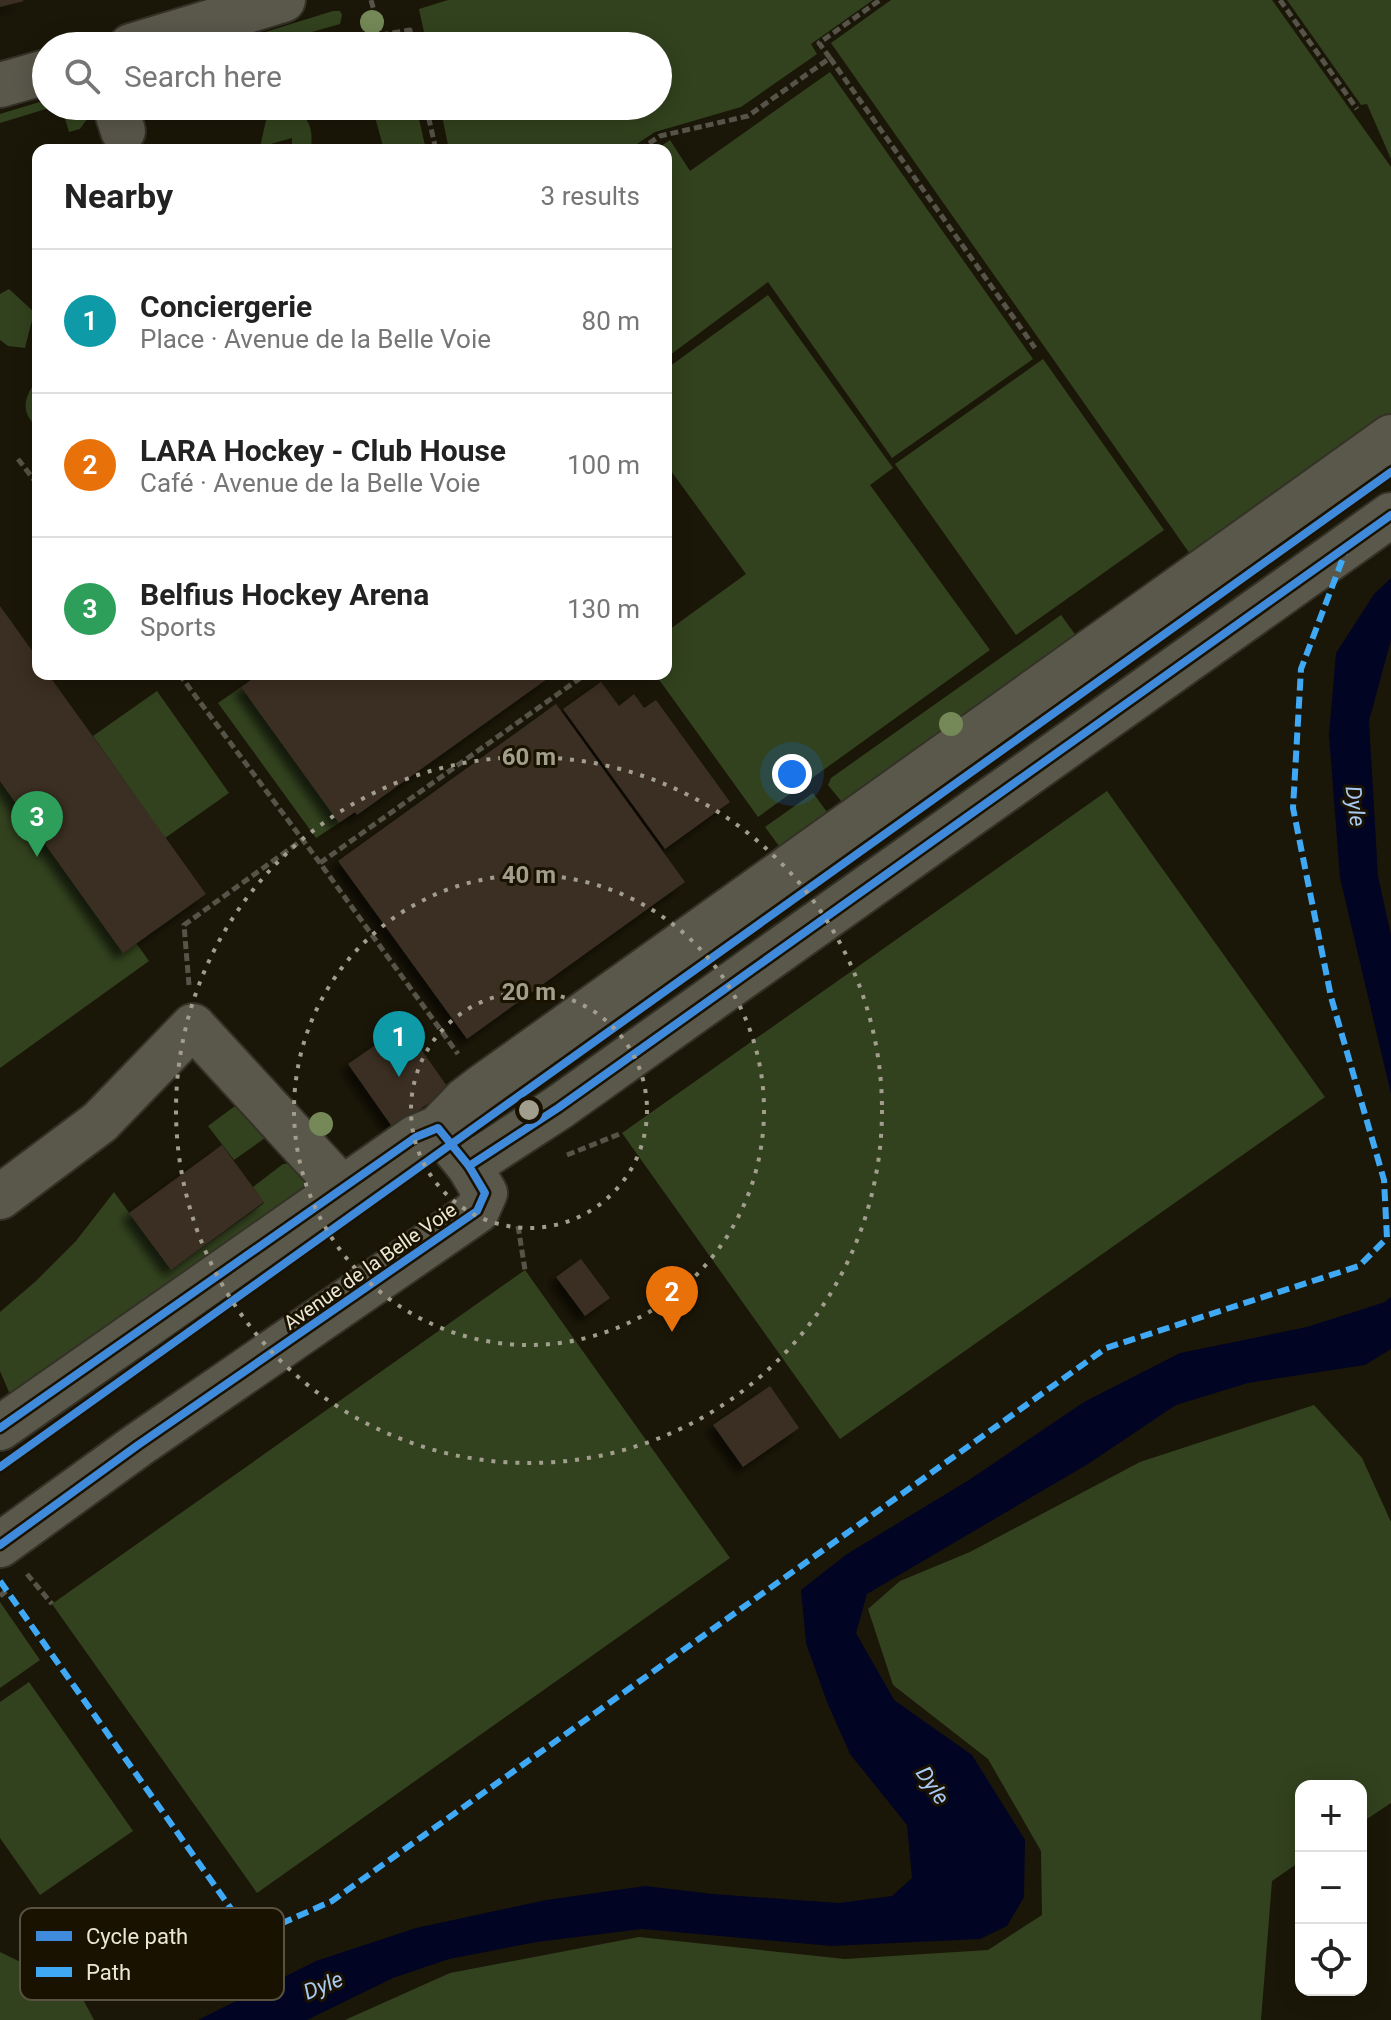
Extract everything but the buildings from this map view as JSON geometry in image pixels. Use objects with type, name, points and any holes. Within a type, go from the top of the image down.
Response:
[{"type":"street","points":[[177,32],[283,0]]},
{"type":"street","points":[[0,85],[32,76]]},
{"type":"street","points":[[0,1428],[416,1137],[438,1128],[482,1087],[1391,437]]},
{"type":"street","points":[[469,1166],[558,1108],[1391,515]]},
{"type":"street","points":[[0,1197],[100,1122],[193,1026],[329,1174],[340,1191]]},
{"type":"street","name":"Avenue de la Belle Voie","points":[[12,1558],[138,1445],[477,1211],[485,1193],[469,1166],[438,1128]]},
{"type":"path","points":[[371,0],[380,32]]},
{"type":"path","points":[[880,0],[819,43],[1035,348]]},
{"type":"path","points":[[1280,0],[1357,109]]},
{"type":"path","points":[[648,144],[660,136],[748,116],[830,58]]},
{"type":"path","points":[[429,120],[435,144]]},
{"type":"path","points":[[18,459],[32,477]]},
{"type":"path","points":[[183,680],[482,1087]]},
{"type":"path","points":[[320,863],[578,680]]},
{"type":"path","points":[[193,1026],[184,925],[302,840]]},
{"type":"path","points":[[12,1558],[52,1604]]},
{"type":"path","points":[[0,1596],[6,1591]]},
{"type":"green space","points":[[448,0],[873,0],[811,44],[817,54],[741,107],[655,132],[637,144],[448,144],[443,120],[672,120],[672,32],[424,32],[419,9]]},
{"type":"green space","points":[[891,0],[1272,0],[1391,167],[1391,419],[1195,561],[831,43]]},
{"type":"green space","points":[[1287,0],[1391,0],[1391,159],[1367,104],[1361,105]]},
{"type":"green space","points":[[333,11],[340,11],[342,15],[340,24],[312,32],[265,32]]},
{"type":"green space","points":[[830,72],[1033,359],[892,458],[768,282],[672,354],[672,144],[664,144],[670,140],[690,171]]},
{"type":"green space","points":[[32,104],[32,113],[0,123],[0,114]]},
{"type":"green space","points":[[65,120],[86,120],[80,129],[69,132]]},
{"type":"green space","points":[[266,120],[307,120],[311,129],[312,144],[292,144],[292,138],[261,144]]},
{"type":"green space","points":[[376,120],[419,120],[425,144],[382,144]]},
{"type":"green space","points":[[9,289],[32,310],[25,348],[8,346],[0,340],[0,294]]},
{"type":"green space","points":[[768,295],[893,468],[870,485],[990,650],[758,817],[659,680],[672,680],[672,628],[746,574],[672,472],[672,365]]},
{"type":"green space","points":[[1043,359],[1164,530],[1016,635],[895,464]]},
{"type":"green space","points":[[32,388],[32,422],[26,410]]},
{"type":"green space","points":[[1061,615],[1080,641],[846,807],[828,785],[831,778]]},
{"type":"green space","points":[[241,687],[339,823],[316,838],[218,703]]},
{"type":"green space","points":[[157,691],[229,793],[165,838],[93,736]]},
{"type":"green space","points":[[0,753],[149,961],[0,1068]]},
{"type":"green space","points":[[1107,791],[1325,1097],[840,1439],[622,1133]]},
{"type":"green space","points":[[813,793],[830,816],[782,850],[765,827]]},
{"type":"green space","points":[[247,1105],[268,1131],[265,1138],[234,1160],[208,1126],[235,1106]]},
{"type":"green space","points":[[291,1163],[315,1185],[12,1399],[0,1371],[0,1312],[76,1241],[114,1192],[171,1270],[264,1203],[253,1187],[283,1164]]},
{"type":"green space","points":[[525,1270],[730,1558],[257,1893],[52,1604]]},
{"type":"green space","points":[[1314,1405],[1362,1458],[1391,1522],[1391,1803],[1367,1819],[1367,1780],[1295,1780],[1295,1865],[1272,1881],[1261,2020],[345,2020],[450,1973],[639,1937],[845,1959],[988,1950],[1042,1915],[1041,1851],[988,1759],[893,1685],[868,1609],[900,1581],[970,1552],[1140,1462]]},
{"type":"green space","points":[[0,1602],[40,1660],[0,1688]]},
{"type":"green space","points":[[29,1682],[133,1831],[40,1895],[0,1838],[0,1702]]},
{"type":"green space","points":[[0,1952],[20,1962],[20,2000],[83,2000],[94,2020],[0,2020]]},
{"type":"water","name":"Dyle","points":[[1391,578],[1391,640],[1369,721],[1378,876],[1391,935],[1391,1094],[1340,878],[1329,735],[1336,653],[1374,594]]},
{"type":"water","name":"Dyle","points":[[1391,1297],[1391,1349],[1365,1365],[1248,1383],[1176,1405],[1088,1464],[867,1594],[856,1633],[894,1700],[972,1755],[1025,1840],[1024,1897],[1007,1926],[980,1939],[831,1946],[642,1929],[537,1942],[449,1959],[393,1978],[307,2020],[198,2020],[238,2000],[284,2000],[284,1977],[316,1961],[416,1928],[546,1900],[645,1886],[839,1903],[892,1896],[912,1878],[907,1825],[850,1754],[806,1643],[801,1590],[847,1554],[969,1480],[1084,1402],[1180,1353],[1307,1327],[1385,1302]]},
{"type":"marked path","points":[[284,1922],[332,1901],[1106,1348],[1359,1266],[1387,1238],[1384,1180],[1331,997],[1293,808],[1301,669],[1346,550]]},
{"type":"marked path","points":[[0,1581],[231,1908]]},
{"type":"cycle path","points":[[0,1467],[1391,472]]},
{"type":"cycle path","points":[[469,1166],[558,1108],[1391,515]]},
{"type":"cycle path","points":[[0,1428],[416,1137],[438,1128],[469,1166],[485,1193],[477,1211],[138,1445],[0,1545]]},
{"type":"place","name":"Belfius Hockey Arena","points":[[37,857]]},
{"type":"place","name":"Conciergerie","points":[[399,1077]]},
{"type":"place","name":"LARA Hockey - Club House","points":[[672,1332]]}]
